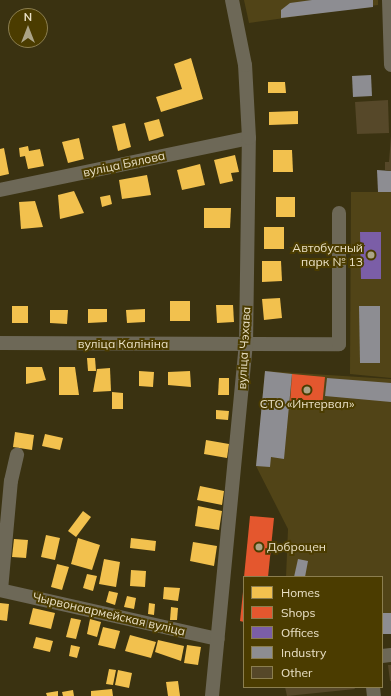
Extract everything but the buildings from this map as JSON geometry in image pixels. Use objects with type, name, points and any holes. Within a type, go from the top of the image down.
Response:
[{"type":"street","name":"вуліца Чэхава","points":[[212,696],[246,345],[248,138],[245,65],[232,0]]},
{"type":"street","points":[[390,2],[391,65]]},
{"type":"street","name":"вуліца Бялова","points":[[0,190],[248,138]]},
{"type":"street","name":"вуліца Калініна","points":[[0,343],[246,345],[339,344],[339,213]]},
{"type":"street","points":[[0,590],[10,481],[17,455]]},
{"type":"street","name":"Чырвонаармейская вуліца","points":[[0,590],[218,639]]},
{"type":"shaded area","points":[[244,0],[378,0],[378,5],[249,23]]},
{"type":"shaded area","points":[[351,192],[391,192],[391,378],[350,374]]},
{"type":"shaded area","points":[[265,371],[391,379],[391,634],[383,634],[383,576],[286,576],[288,529],[256,466]]},
{"type":"place","name":"Автобусный парк № 13","points":[[371,255]]},
{"type":"place","name":"СТО «Интервал»","points":[[307,390]]},
{"type":"place","name":"Доброцен","points":[[259,547]]}]
